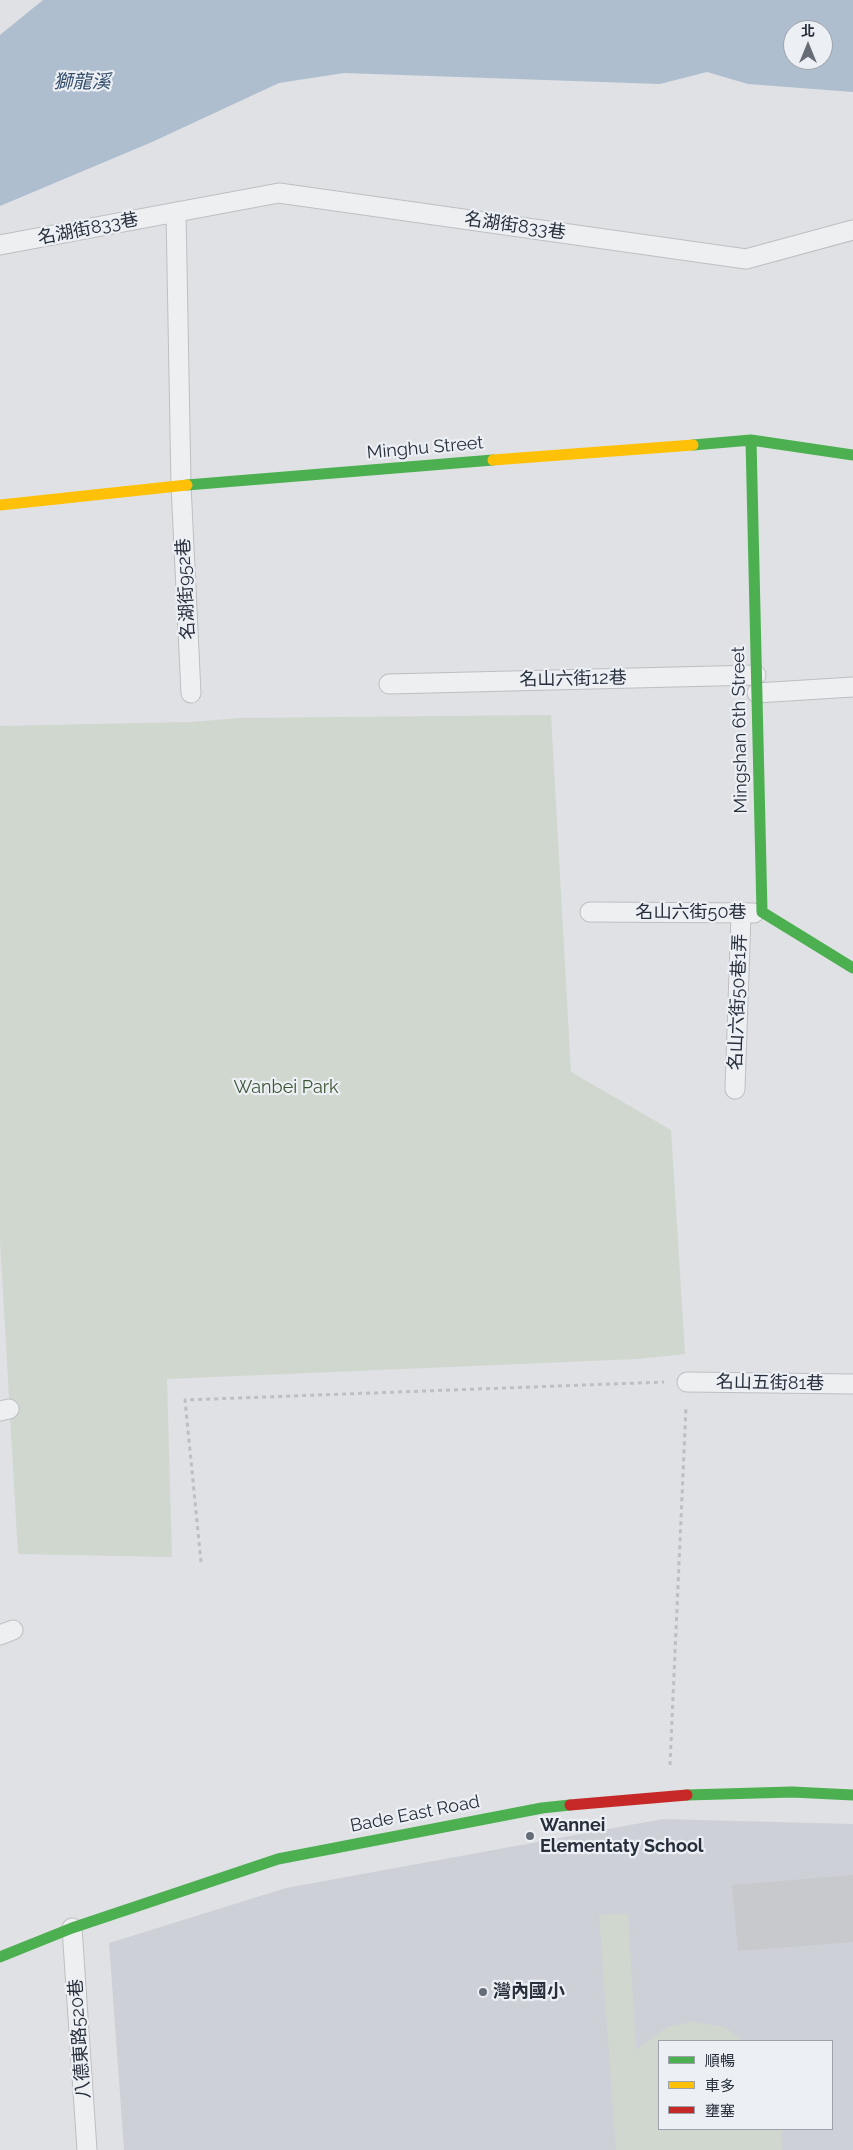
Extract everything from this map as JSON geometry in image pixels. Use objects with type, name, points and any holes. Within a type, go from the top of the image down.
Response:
[{"type":"street","name":"Minghu Street","points":[[0,506],[182,485],[751,440],[853,454]]},
{"type":"street","name":"Mingshan 6th Street","points":[[751,440],[762,912]]},
{"type":"street","points":[[762,912],[853,968]]},
{"type":"street","name":"Bade East Road","points":[[0,1957],[72,1928],[278,1859],[542,1808],[669,1796],[792,1792],[853,1795]]},
{"type":"lane","name":"名湖街833巷","points":[[0,246],[280,193],[746,259],[853,230]]},
{"type":"lane","points":[[176,212],[182,485]]},
{"type":"lane","name":"名湖街952巷","points":[[182,485],[191,693]]},
{"type":"lane","name":"名山六街12巷","points":[[389,684],[756,684],[853,687]]},
{"type":"lane","name":"名山六街50巷","points":[[590,912],[741,915],[762,912]]},
{"type":"lane","name":"名山六街50巷1弄","points":[[735,1089],[741,915]]},
{"type":"lane","name":"名山五街81巷","points":[[687,1382],[853,1384]]},
{"type":"lane","name":"八德東路520巷","points":[[72,1928],[87,2150]]},
{"type":"path","points":[[201,1562],[185,1400],[687,1382],[669,1796]]},
{"type":"shaded area","name":"灣內國小","points":[[663,1819],[853,1824],[853,2150],[124,2150],[109,1943],[286,1888]]},
{"type":"green space","name":"Wanbei Park","points":[[551,715],[571,1072],[671,1130],[685,1354],[637,1359],[167,1379],[172,1557],[18,1554],[0,1241],[0,726],[191,722],[239,718]]},
{"type":"green space","points":[[628,1914],[636,2050],[667,2027],[692,2022],[725,2027],[741,2040],[658,2040],[658,2130],[781,2130],[782,2150],[616,2150],[599,1915]]},
{"type":"water","name":"獅龍溪","points":[[43,0],[853,0],[853,92],[748,84],[707,72],[660,84],[344,73],[279,83],[152,142],[0,206],[0,35]]},
{"type":"building","points":[[853,1875],[853,1942],[738,1951],[732,1885]]},
{"type":"traffic: fast","points":[[751,440],[762,912],[853,968]]},
{"type":"traffic: fast","points":[[693,445],[751,440],[853,455]]},
{"type":"traffic: fast","points":[[187,485],[493,460]]},
{"type":"traffic: fast","points":[[687,1795],[792,1792],[853,1795]]},
{"type":"traffic: fast","points":[[0,1957],[72,1928],[278,1859],[542,1808],[570,1805]]},
{"type":"traffic: slow","points":[[493,460],[693,445]]},
{"type":"traffic: slow","points":[[0,505],[187,485]]},
{"type":"traffic: jam","points":[[570,1805],[687,1795]]},
{"type":"place","name":"Wannei Elementaty School","points":[[530,1836]]},
{"type":"place","name":"灣內國小","points":[[483,1992]]}]
